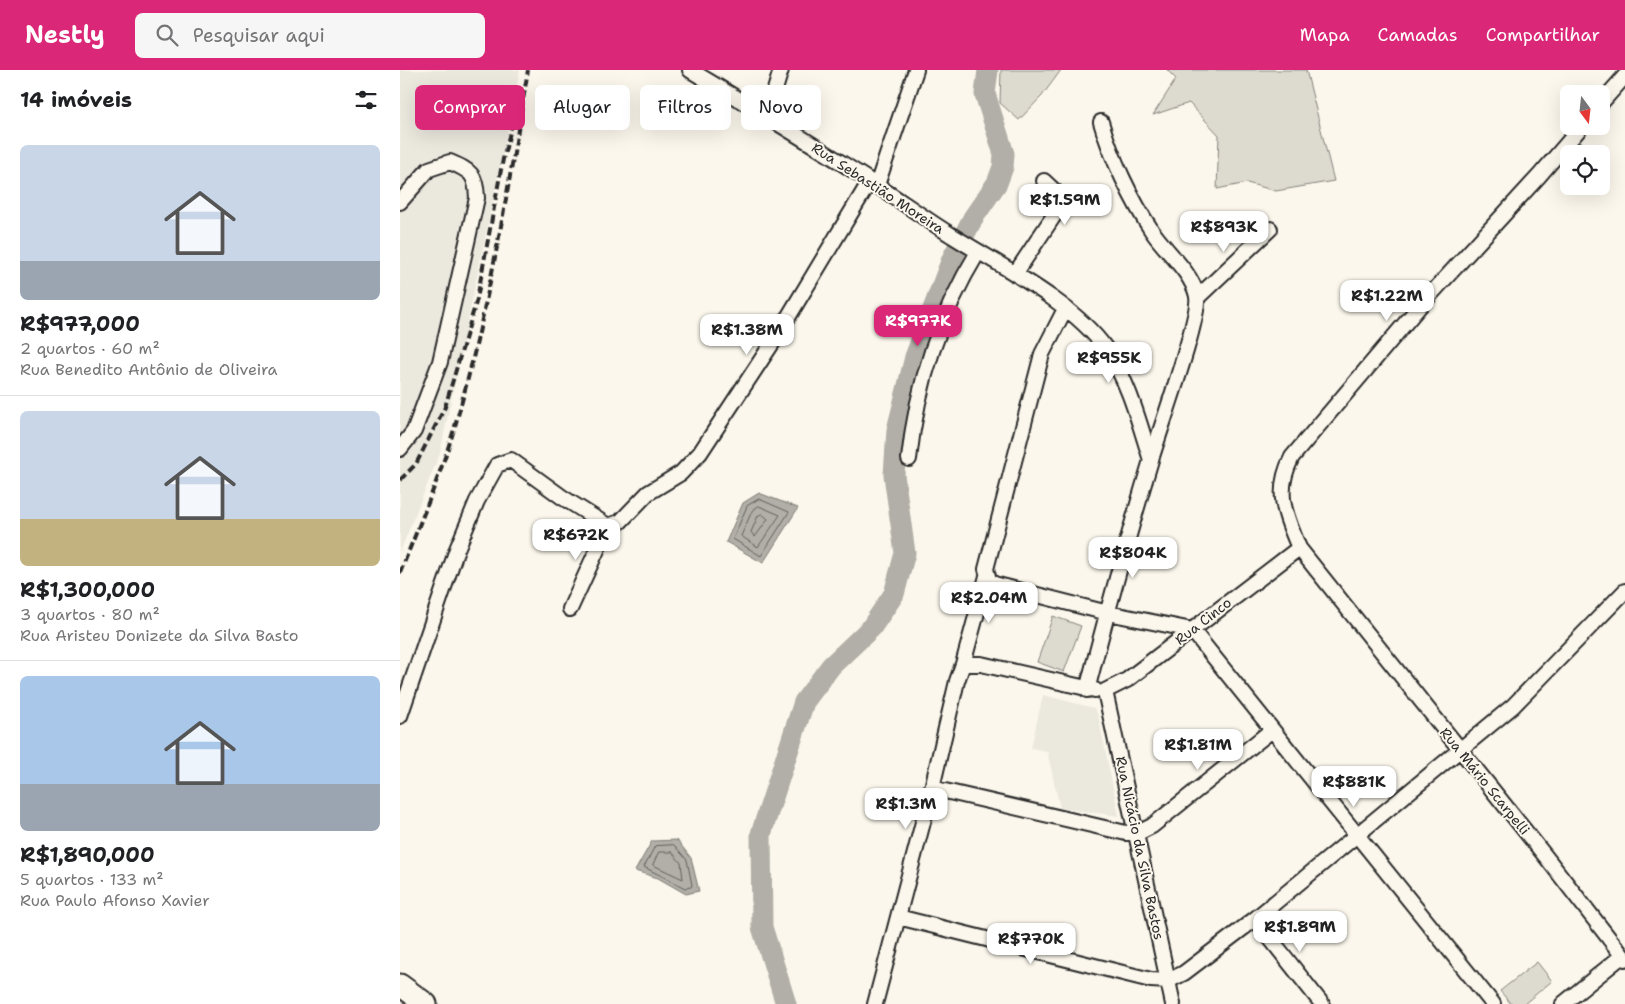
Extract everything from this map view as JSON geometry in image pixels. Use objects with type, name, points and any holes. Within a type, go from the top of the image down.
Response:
[{"type":"street","name":"Rua Sebastião Moreira","points":[[690,70],[741,100]]},
{"type":"street","points":[[776,85],[781,70]]},
{"type":"street","points":[[570,608],[608,526],[620,522],[648,492],[681,474],[700,453],[775,339],[873,183],[916,70]]},
{"type":"street","points":[[1610,94],[1625,76]]},
{"type":"street","points":[[1101,122],[1118,164],[1151,230],[1169,255],[1187,275],[1198,298]]},
{"type":"street","name":"Rua Sebastião Moreira","points":[[789,130],[1015,274],[1087,327],[1106,349],[1137,415],[1150,460]]},
{"type":"street","name":"Rua Mário Scarpelli","points":[[1563,1004],[1624,957],[1299,548],[1286,515],[1281,493],[1284,472],[1292,457],[1419,307],[1574,135]]},
{"type":"street","points":[[400,202],[429,169],[450,162],[467,169],[476,180],[477,198],[440,362],[414,431],[400,449]]},
{"type":"street","points":[[1015,274],[1063,202],[1061,197],[1044,180]]},
{"type":"street","points":[[1087,690],[1150,460],[1189,337],[1198,298],[1270,229]]},
{"type":"street","points":[[909,458],[916,410],[933,348],[972,248]]},
{"type":"street","points":[[875,1004],[932,788],[957,681],[990,580],[986,569],[1042,354],[1064,309]]},
{"type":"street","points":[[400,716],[457,549],[477,501],[497,465],[512,460],[517,462],[543,484],[608,526]]},
{"type":"street","name":"Rua Cinco","points":[[1105,691],[1127,680],[1299,548]]},
{"type":"street","points":[[990,580],[1108,613],[1192,630],[1493,1004]]},
{"type":"street","points":[[898,917],[1151,980],[1168,981],[1184,973],[1255,920],[1356,834],[1513,706],[1625,592]]},
{"type":"street","points":[[963,664],[981,664],[1087,690],[1105,691]]},
{"type":"street","name":"Rua Nicácio da Silva Bastos","points":[[1105,691],[1138,833],[1173,1004]]},
{"type":"street","points":[[932,788],[1126,833],[1138,833],[1152,826],[1272,730]]},
{"type":"street","points":[[1255,920],[1322,1004]]},
{"type":"shaded area","points":[[400,70],[520,70],[517,85],[415,85],[415,130],[507,130],[440,453],[400,552]]},
{"type":"shaded area","points":[[1001,70],[1061,70],[1042,96],[1019,120],[1000,103]]},
{"type":"shaded area","points":[[1167,70],[1306,70],[1334,181],[1276,191],[1247,183],[1217,189],[1219,135],[1189,103],[1153,115],[1176,79]]},
{"type":"shaded area","points":[[1053,616],[1081,626],[1064,672],[1037,662]]},
{"type":"shaded area","points":[[1043,695],[1094,708],[1098,715],[1119,816],[1060,808],[1047,751],[1031,748]]},
{"type":"shaded area","points":[[1537,962],[1552,981],[1524,1004],[1511,1004],[1500,991]]},
{"type":"water","points":[[759,493],[798,508],[763,563],[726,542],[743,503]]},
{"type":"water","points":[[677,840],[691,858],[699,891],[686,894],[658,878],[635,871],[652,841]]},
{"type":"waterway","points":[[786,1004],[762,927],[761,834],[804,702],[831,666],[871,628],[894,594],[905,553],[894,475],[897,430],[915,357],[952,259],[973,218],[997,183],[1003,167],[1004,154],[985,94],[988,70]]},
{"type":"railway","points":[[400,573],[446,453],[470,370],[498,242],[528,70]]},
{"type":"railway","points":[[400,480],[416,464],[445,407],[477,299],[503,159],[511,130]]}]
